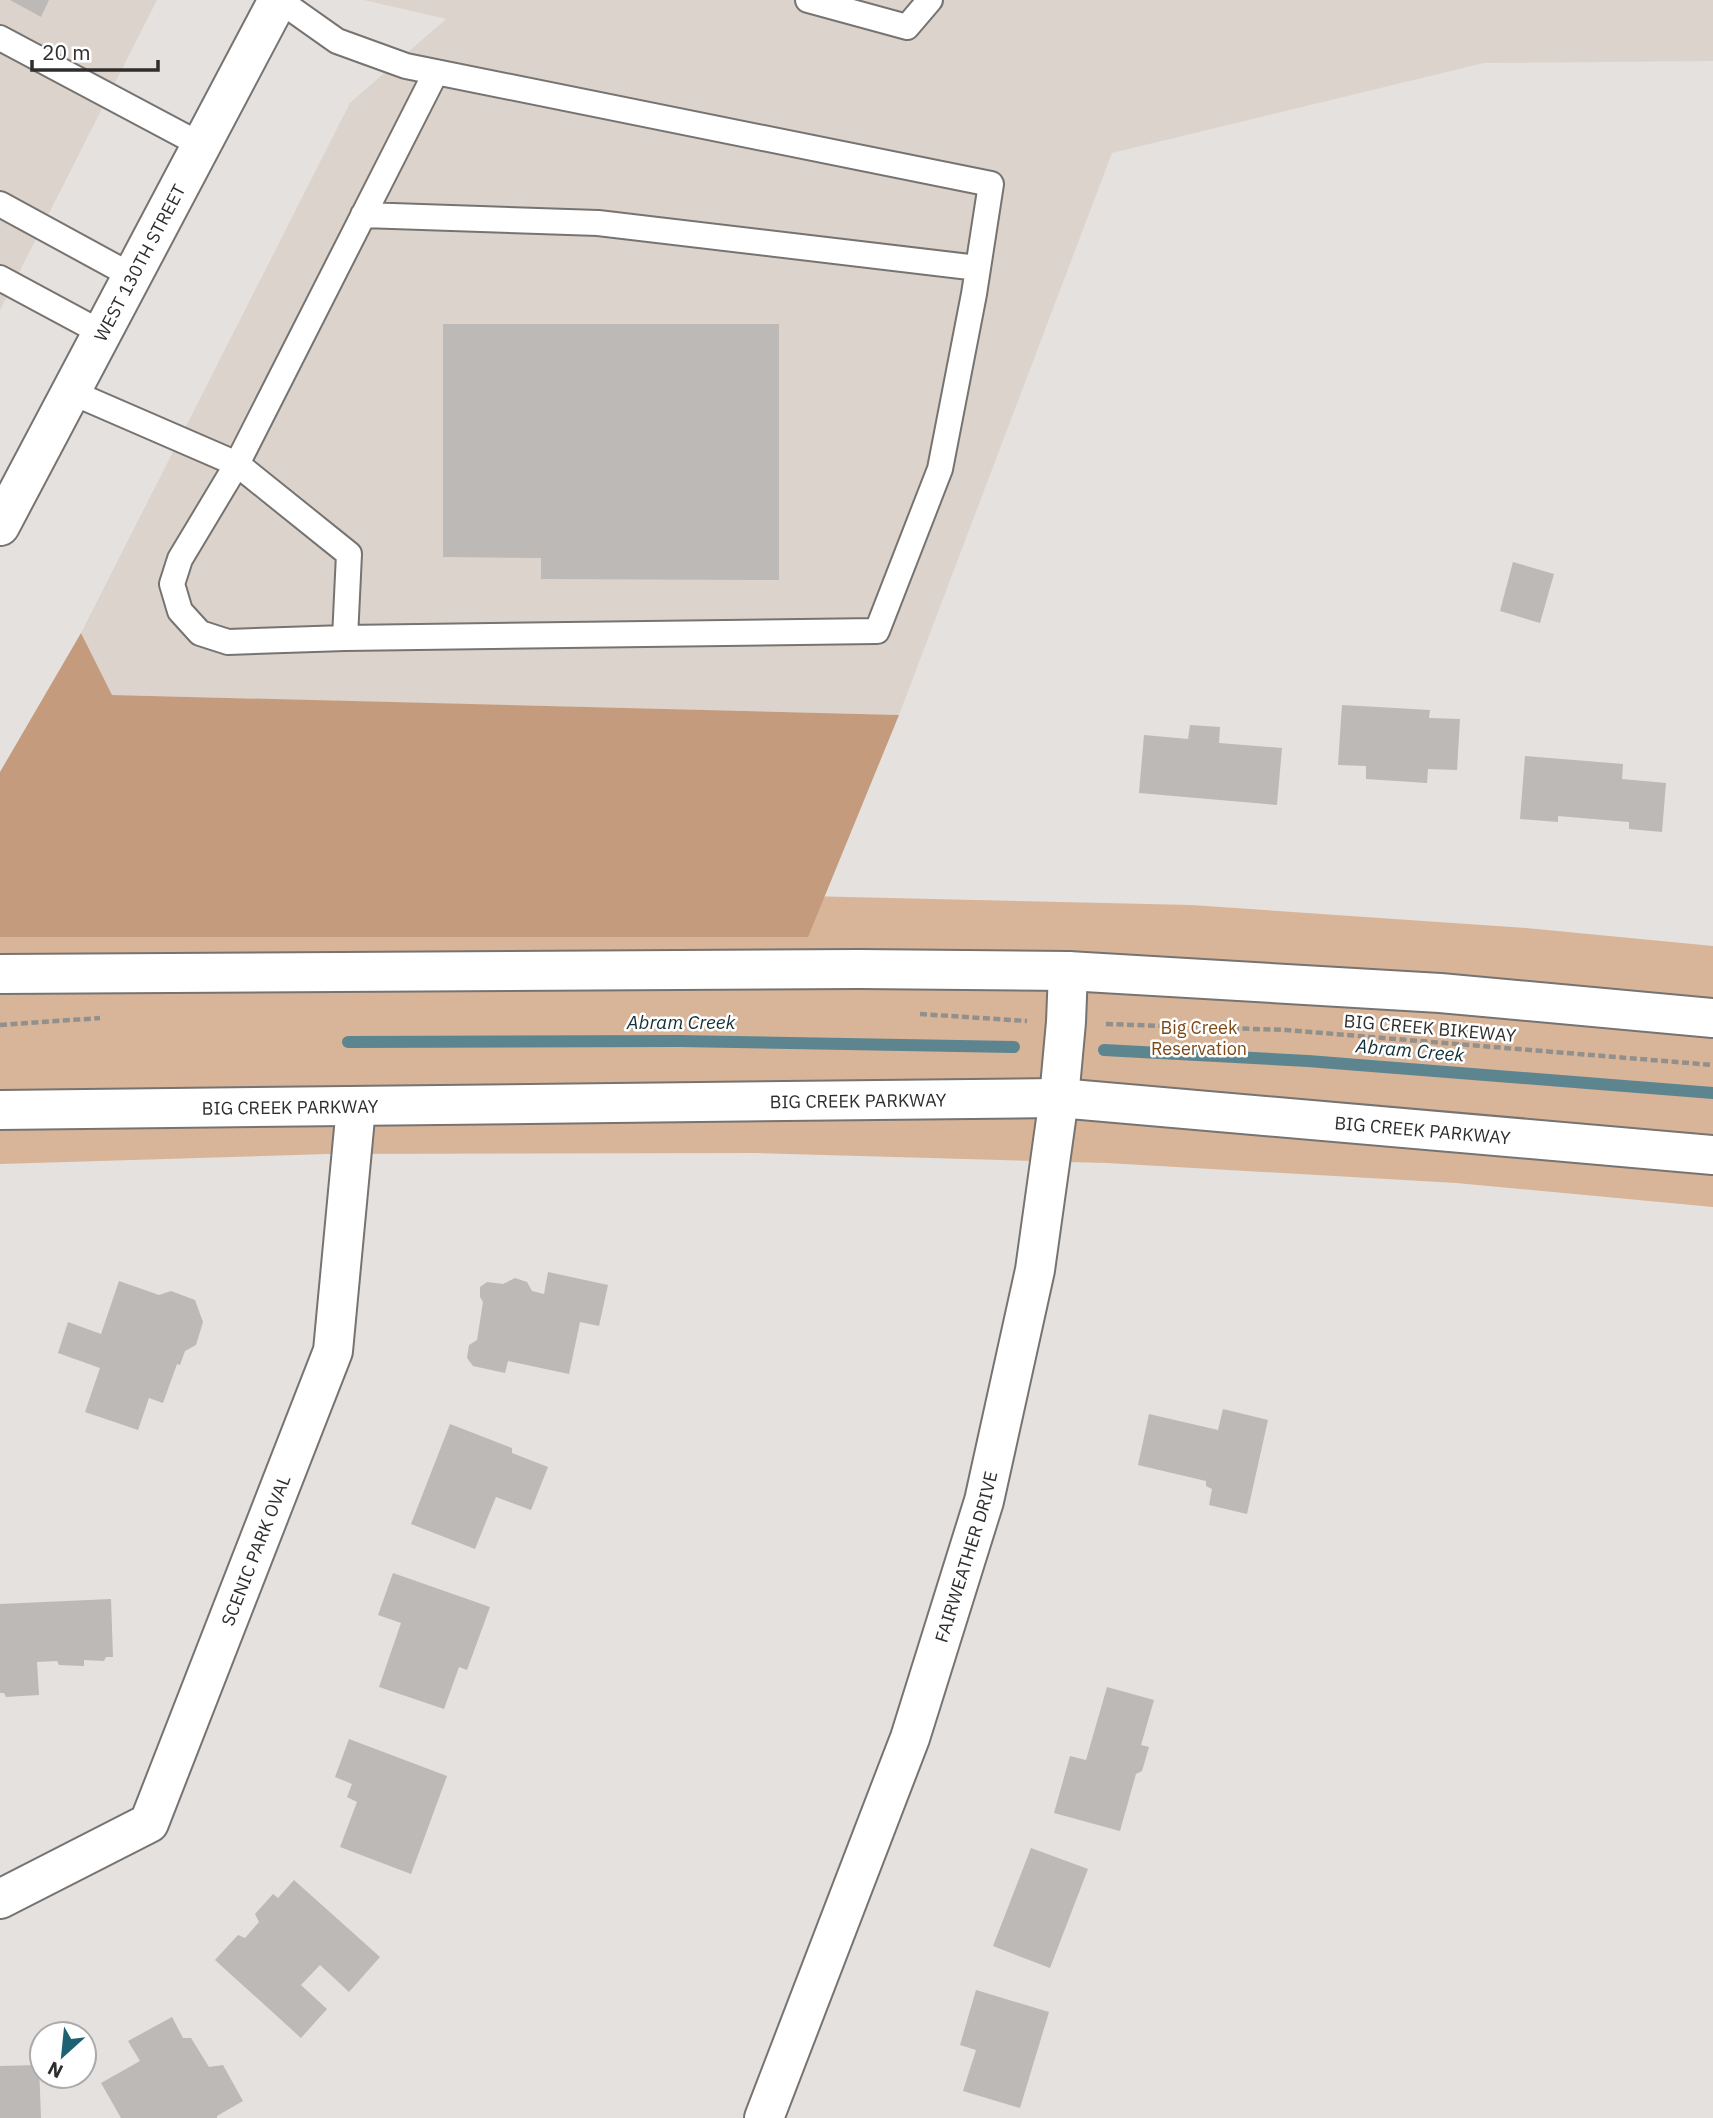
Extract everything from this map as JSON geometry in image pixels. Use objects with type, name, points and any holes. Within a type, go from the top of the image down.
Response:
[{"type":"street","name":"WEST 130TH STREET","points":[[0,526],[279,0]]},
{"type":"street","points":[[0,974],[1068,971],[1440,993],[1713,1018]]},
{"type":"street","name":"FAIRWEATHER DRIVE","points":[[764,2118],[910,1738],[984,1501],[1035,1270],[1059,1098],[1068,971]]},
{"type":"street","name":"BIG CREEK PARKWAY","points":[[0,1110],[1059,1098],[1713,1155]]},
{"type":"street","name":"SCENIC PARK OVAL","points":[[0,1899],[149,1823],[333,1351],[356,1107]]},
{"type":"lane","points":[[279,0],[337,41],[405,66],[436,72],[991,184],[940,469],[877,631],[228,642],[200,633],[180,611],[172,583],[180,559],[237,464],[436,72]]},
{"type":"lane","points":[[808,0],[906,27],[930,0]]},
{"type":"lane","points":[[0,38],[201,145]]},
{"type":"lane","points":[[0,204],[132,276]]},
{"type":"lane","points":[[363,215],[598,223],[978,268]]},
{"type":"lane","points":[[0,278],[102,333]]},
{"type":"lane","points":[[71,392],[237,464],[349,554],[345,638]]},
{"type":"path","name":"BIG CREEK BIKEWAY","points":[[1102,1024],[1286,1030],[1713,1065]]},
{"type":"shaded area","points":[[0,0],[157,0],[0,310]]},
{"type":"shaded area","points":[[364,0],[1713,0],[1713,61],[1484,63],[1112,153],[899,715],[111,695],[81,633],[350,103],[446,19]]},
{"type":"shaded area","points":[[81,633],[112,695],[899,715],[808,937],[0,937],[0,772]]},
{"type":"green space","name":"Big Creek Reservation","points":[[587,891],[1191,905],[1526,928],[1713,946],[1713,1207],[1456,1183],[1107,1163],[757,1153],[327,1154],[0,1164],[0,902]]},
{"type":"building","points":[[10,0],[49,0],[41,17]]},
{"type":"building","points":[[443,324],[779,324],[779,580],[541,579],[541,558],[443,557]]},
{"type":"building","points":[[1513,562],[1554,574],[1540,623],[1500,611]]},
{"type":"building","points":[[1342,705],[1430,710],[1429,718],[1460,719],[1457,770],[1428,769],[1427,783],[1366,779],[1366,766],[1338,765]]},
{"type":"building","points":[[1190,725],[1220,727],[1219,743],[1282,748],[1277,805],[1139,793],[1144,735],[1188,739]]},
{"type":"building","points":[[1525,756],[1623,764],[1622,779],[1666,783],[1662,832],[1629,829],[1629,822],[1558,816],[1558,822],[1520,819]]},
{"type":"building","points":[[548,1272],[608,1285],[599,1326],[580,1322],[569,1374],[508,1361],[505,1373],[473,1366],[467,1358],[469,1345],[477,1340],[483,1302],[480,1287],[487,1282],[503,1284],[515,1278],[527,1282],[532,1291],[544,1294]]},
{"type":"building","points":[[119,1281],[159,1295],[171,1291],[195,1300],[203,1322],[196,1345],[185,1351],[180,1365],[177,1364],[163,1403],[149,1398],[138,1430],[85,1412],[100,1368],[58,1353],[68,1322],[101,1334]]},
{"type":"building","points":[[1223,1409],[1268,1420],[1247,1514],[1209,1505],[1212,1489],[1206,1486],[1206,1481],[1138,1465],[1149,1414],[1218,1430]]},
{"type":"building","points":[[450,1424],[512,1448],[512,1453],[548,1467],[531,1510],[496,1497],[475,1549],[411,1524]]},
{"type":"building","points":[[393,1573],[490,1607],[467,1670],[459,1667],[444,1709],[379,1687],[401,1623],[378,1615]]},
{"type":"building","points":[[111,1599],[113,1657],[106,1657],[104,1661],[84,1660],[84,1666],[59,1665],[57,1661],[37,1662],[39,1695],[6,1697],[4,1693],[0,1693],[0,1604]]},
{"type":"building","points":[[1107,1687],[1154,1700],[1141,1745],[1149,1747],[1142,1771],[1136,1774],[1120,1831],[1054,1813],[1070,1756],[1086,1760]]},
{"type":"building","points":[[349,1739],[447,1776],[411,1874],[340,1847],[357,1802],[347,1797],[352,1784],[335,1777]]},
{"type":"building","points":[[1031,1848],[1088,1869],[1050,1968],[993,1946]]},
{"type":"building","points":[[294,1880],[380,1957],[349,1992],[320,1965],[301,1985],[327,2009],[301,2038],[215,1960],[238,1935],[245,1938],[259,1922],[255,1914],[273,1894],[278,1898]]},
{"type":"building","points":[[976,1990],[1049,2012],[1020,2108],[963,2091],[976,2050],[960,2045]]},
{"type":"building","points":[[172,2017],[183,2038],[191,2038],[209,2067],[223,2065],[243,2101],[217,2118],[121,2118],[101,2083],[140,2061],[128,2041]]},
{"type":"building","points":[[28,2065],[28,2090],[40,2090],[41,2118],[0,2118],[0,2066]]},
{"type":"waterway","name":"Abram Creek","points":[[348,1042],[679,1041],[1014,1047]]},
{"type":"waterway","name":"Abram Creek","points":[[1104,1050],[1308,1061],[1713,1093]]}]
